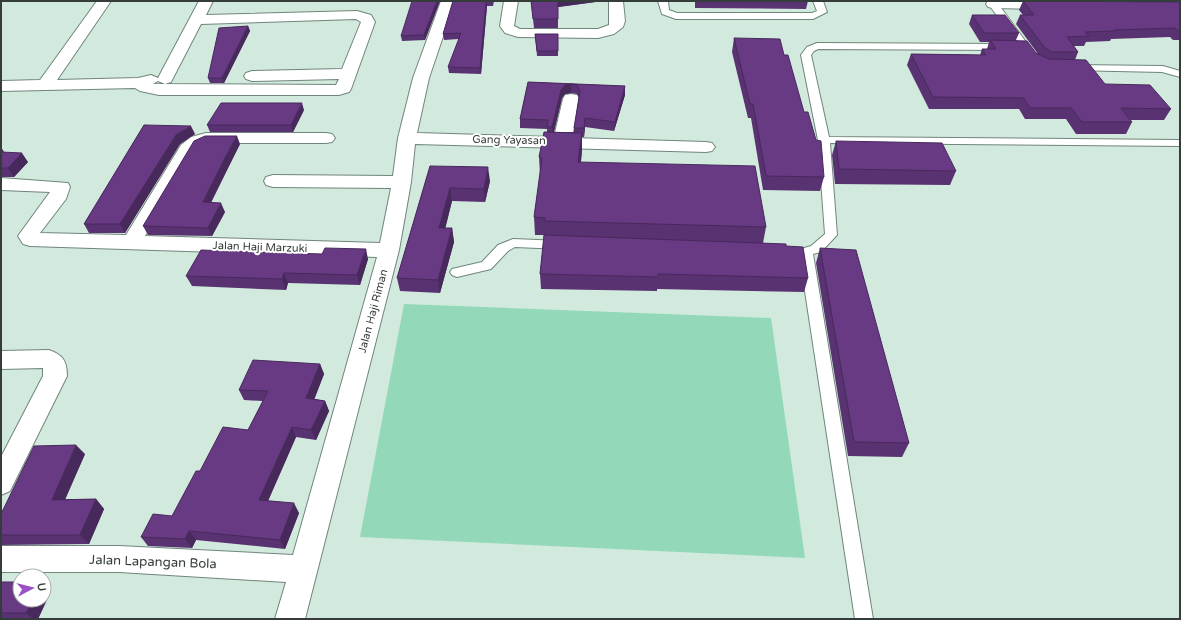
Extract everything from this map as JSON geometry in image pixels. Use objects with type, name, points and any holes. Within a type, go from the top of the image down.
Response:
[{"type":"street","points":[[45,85],[104,1]]},
{"type":"street","points":[[165,79],[206,1]]},
{"type":"street","points":[[305,16],[313,1]]},
{"type":"street","name":"Jalan Haji Riman","points":[[290,619],[389,250],[402,182],[407,138],[425,63],[448,1]]},
{"type":"street","points":[[510,1],[506,20],[507,26],[510,30],[518,33],[598,34],[616,27],[618,21],[616,1]]},
{"type":"street","points":[[992,2],[1063,5]]},
{"type":"street","points":[[138,83],[146,88],[159,90],[332,91],[343,89],[350,74],[368,22],[366,18],[357,15],[196,20]]},
{"type":"street","points":[[1,86],[138,83],[148,80],[165,79],[350,74]]},
{"type":"street","points":[[562,142],[571,99]]},
{"type":"street","points":[[131,243],[190,145],[197,141],[206,138],[326,138]]},
{"type":"street","name":"Gang Yayasan","points":[[407,138],[706,147]]},
{"type":"street","points":[[273,181],[402,182]]},
{"type":"street","name":"Jalan Haji Marzuki","points":[[1,184],[61,187],[59,195],[30,232],[28,236],[30,239],[389,250]]},
{"type":"street","points":[[1,360],[49,359],[55,364],[55,376],[1,483]]},
{"type":"street","name":"Jalan Lapangan Bola","points":[[1,560],[119,559],[304,569]]},
{"type":"lane","points":[[663,1],[665,12],[676,16],[813,16],[822,12],[818,1]]},
{"type":"lane","points":[[992,2],[1036,62]]},
{"type":"lane","points":[[791,252],[806,252],[816,249],[831,235],[824,140],[806,55],[810,48],[830,46],[1025,47]]},
{"type":"lane","points":[[1065,68],[1163,69],[1180,74]]},
{"type":"lane","points":[[824,140],[1180,143]]},
{"type":"lane","points":[[457,272],[486,266],[503,248],[513,243],[573,245]]},
{"type":"lane","points":[[806,252],[864,619]]},
{"type":"green space","points":[[404,304],[771,318],[805,558],[360,537]]},
{"type":"building","points":[[412,1],[437,1],[424,35],[401,36]]},
{"type":"building","points":[[453,1],[486,1],[480,68],[448,67],[461,33],[443,34]]},
{"type":"building","points":[[531,1],[558,1],[558,19],[533,19]]},
{"type":"building","points":[[1023,1],[1180,2],[1180,31],[1175,28],[1085,32],[1089,36],[1067,37],[1078,52],[1052,52],[1045,48],[1020,15],[1034,15]]},
{"type":"building","points":[[972,15],[1005,15],[1019,33],[984,33]]},
{"type":"building","points":[[248,26],[222,78],[208,78],[219,28]]},
{"type":"building","points":[[535,34],[558,34],[558,51],[537,51]]},
{"type":"building","points":[[734,38],[780,39],[784,55],[788,55],[804,112],[808,112],[816,140],[821,141],[824,177],[766,176],[753,104],[750,104]]},
{"type":"building","points":[[990,40],[1027,41],[1036,53],[1049,59],[1086,60],[1105,84],[1150,85],[1171,109],[1121,108],[1132,122],[1082,122],[1071,108],[1030,108],[1024,98],[933,97],[911,54],[986,55],[982,49],[996,49]]},
{"type":"building","points":[[528,82],[625,86],[615,122],[585,118],[584,128],[574,128],[580,91],[577,85],[565,85],[561,90],[552,127],[547,126],[548,120],[520,119]]},
{"type":"building","points":[[221,103],[302,103],[291,125],[207,125]]},
{"type":"building","points":[[144,125],[191,126],[176,135],[120,224],[84,224]]},
{"type":"building","points":[[544,132],[582,133],[578,162],[755,166],[766,227],[545,221],[545,218],[534,217],[542,158],[539,157]]},
{"type":"building","points":[[205,136],[237,136],[203,202],[221,203],[208,228],[143,226],[194,141]]},
{"type":"building","points":[[836,141],[942,143],[956,171],[839,169]]},
{"type":"building","points":[[1,152],[22,153],[8,168],[1,168]]},
{"type":"building","points":[[430,166],[488,167],[484,189],[450,188],[439,228],[452,228],[438,280],[397,278]]},
{"type":"building","points":[[544,235],[786,244],[786,246],[803,247],[808,278],[658,274],[658,277],[540,274]]},
{"type":"building","points":[[325,248],[366,249],[357,275],[284,273],[282,279],[186,276],[201,250],[322,254]]},
{"type":"building","points":[[820,248],[856,250],[909,443],[854,442]]},
{"type":"building","points":[[253,360],[320,364],[306,398],[325,401],[311,430],[292,427],[259,500],[294,503],[280,540],[189,531],[185,539],[141,537],[153,514],[172,516],[196,471],[200,471],[223,427],[248,430],[268,391],[239,390]]},
{"type":"building","points":[[76,445],[52,500],[96,499],[80,535],[1,535],[1,514],[34,446]]},
{"type":"building","points":[[1,582],[12,582],[12,608],[29,608],[26,613],[1,613]]}]
